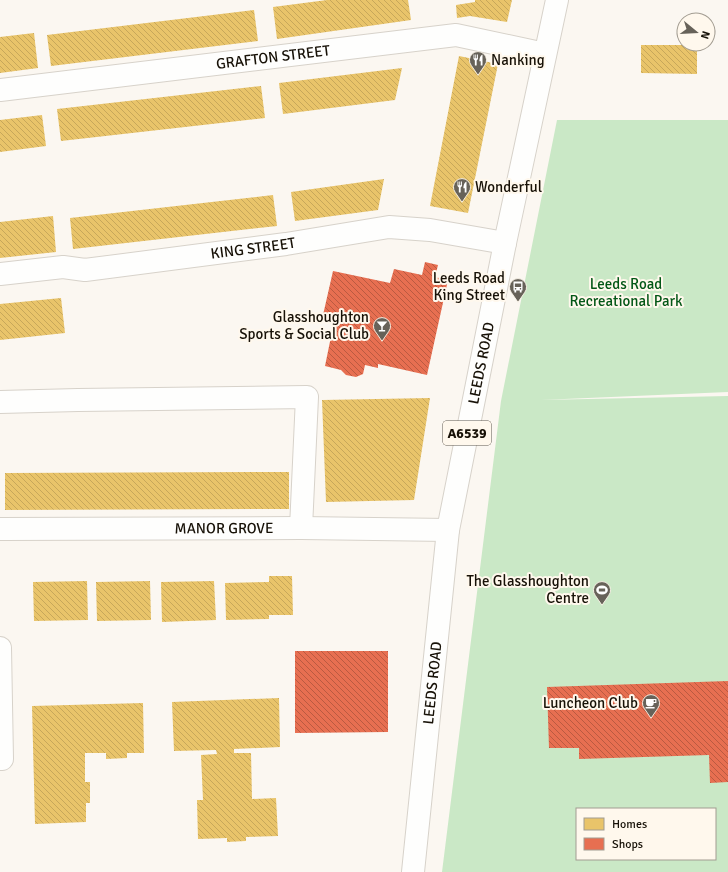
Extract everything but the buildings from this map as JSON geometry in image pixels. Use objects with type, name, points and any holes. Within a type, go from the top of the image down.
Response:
[{"type":"street","name":"LEEDS ROAD","points":[[413,872],[448,530],[505,243],[557,0]]},
{"type":"street","name":"GRAFTON STREET","points":[[0,90],[456,35],[545,54]]},
{"type":"street","name":"KING STREET","points":[[0,274],[63,267],[85,270],[268,246],[389,227],[430,230],[505,243]]},
{"type":"street","points":[[0,402],[307,397],[301,528]]},
{"type":"street","name":"MANOR GROVE","points":[[0,529],[301,528],[448,530]]},
{"type":"street","points":[[0,648],[1,759]]},
{"type":"green space","name":"The Glasshoughton Centre","points":[[557,120],[728,120],[728,392],[541,400],[728,396],[728,872],[442,872],[501,401]]},
{"type":"place","name":"Nanking","points":[[478,75]]},
{"type":"place","name":"Wonderful","points":[[462,202]]},
{"type":"place","name":"Leeds Road King Street","points":[[518,302]]},
{"type":"place","name":"Glasshoughton Sports & Social Club","points":[[382,341]]},
{"type":"place","name":"The Glasshoughton Centre","points":[[602,605]]},
{"type":"place","name":"Luncheon Club","points":[[651,718]]},
{"type":"park label","name":"Leeds Road Recreational Park","points":[[626,292]]}]
